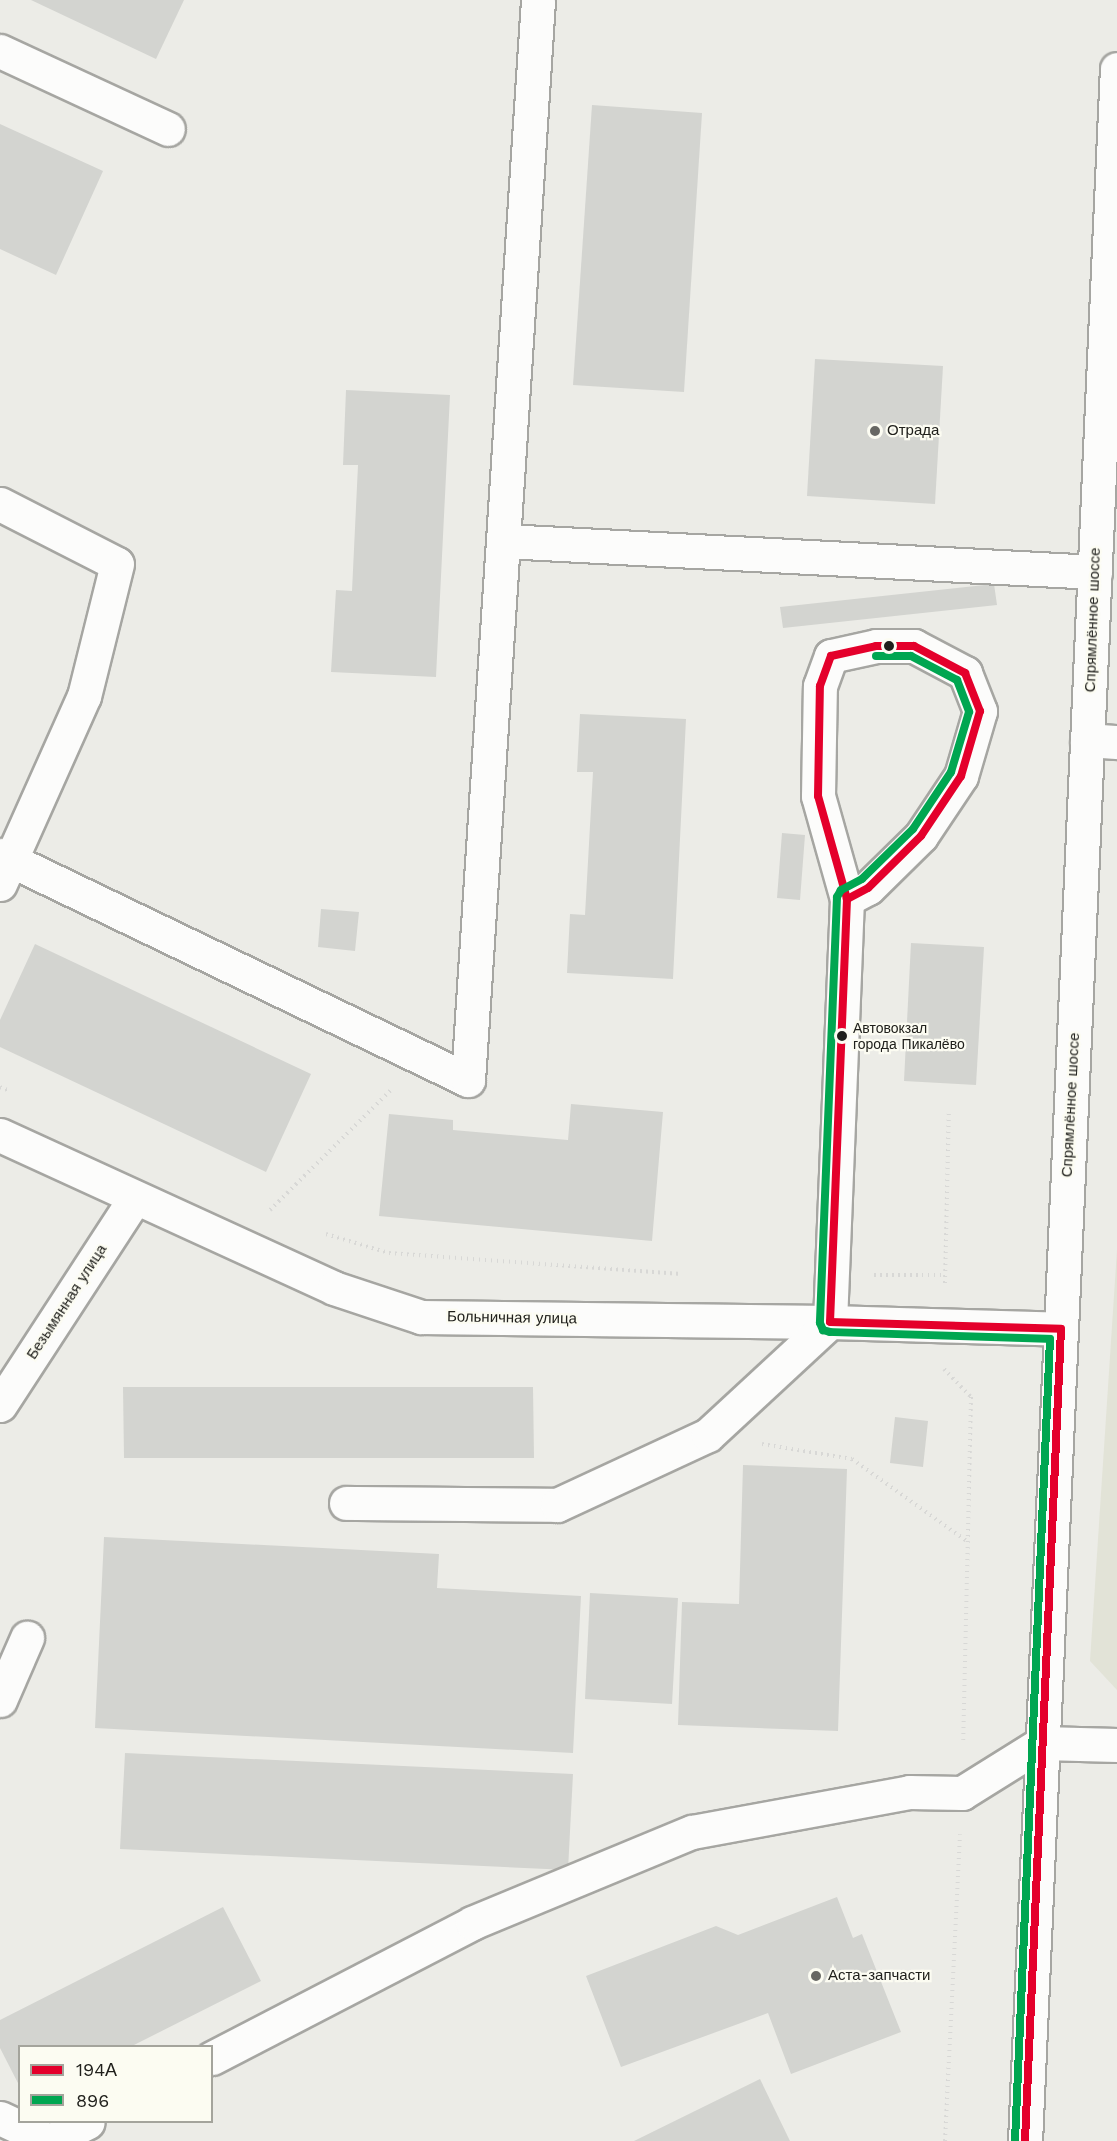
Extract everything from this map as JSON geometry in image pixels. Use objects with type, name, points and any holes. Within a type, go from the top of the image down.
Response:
[{"type":"main road","points":[[0,504],[117,564],[84,696],[4,866],[468,1080],[538,0]]},
{"type":"main road","points":[[0,51],[168,129]]},
{"type":"main road","name":"Спрямлённое шоссе","points":[[1025,2141],[1061,1329],[1102,741],[1095,573],[1113,256],[1117,69]]},
{"type":"main road","points":[[504,541],[1095,573]]},
{"type":"main road","points":[[346,1503],[556,1505],[708,1435],[830,1322],[847,899],[818,796],[820,686],[831,656],[876,646],[914,646],[965,672],[980,711],[961,776],[921,836],[868,888],[847,899]]},
{"type":"main road","name":"Больничная улица","points":[[0,1135],[334,1288],[421,1317],[830,1322],[1061,1329]]},
{"type":"main road","name":"Безымянная улица","points":[[0,1405],[135,1198]]},
{"type":"main road","points":[[0,1700],[27,1638]]},
{"type":"main road","points":[[213,2057],[472,1923],[692,1832],[909,1792],[962,1793],[1042,1743],[1117,1745]]},
{"type":"main road","points":[[0,2118],[49,2141],[84,2123]]},
{"type":"path","points":[[270,1210],[424,1059]]},
{"type":"path","points":[[0,1087],[11,1092]]},
{"type":"path","points":[[945,2141],[962,1793],[971,1397],[939,1363],[945,1325],[949,1110]]},
{"type":"path","points":[[259,1205],[281,1215]]},
{"type":"path","points":[[323,1233],[389,1254],[683,1274]]},
{"type":"path","points":[[832,1275],[945,1275]]},
{"type":"path","points":[[708,1435],[852,1459],[968,1542]]},
{"type":"shaded area","points":[[1117,1250],[1117,1690],[1090,1661]]},
{"type":"building","points":[[31,0],[184,0],[156,59]]},
{"type":"building","points":[[592,105],[702,113],[684,392],[573,385]]},
{"type":"building","points":[[0,124],[103,171],[56,275],[0,249]]},
{"type":"building","name":"Отрада","points":[[815,359],[943,366],[935,504],[807,496]]},
{"type":"building","points":[[346,390],[450,395],[436,677],[331,672],[336,590],[352,591],[358,465],[343,465]]},
{"type":"building","points":[[994,584],[997,605],[783,628],[780,607]]},
{"type":"building","points":[[580,714],[686,719],[673,979],[567,973],[570,914],[585,915],[593,772],[577,772]]},
{"type":"building","points":[[782,833],[805,835],[800,900],[777,898]]},
{"type":"building","points":[[321,909],[359,912],[355,951],[318,947]]},
{"type":"building","points":[[911,943],[984,947],[976,1085],[904,1081]]},
{"type":"building","points":[[35,944],[311,1074],[266,1172],[0,1047],[0,1020]]},
{"type":"building","points":[[571,1104],[663,1112],[652,1241],[379,1216],[389,1114],[453,1120],[453,1130],[568,1140]]},
{"type":"building","points":[[123,1387],[533,1387],[534,1458],[124,1458]]},
{"type":"building","points":[[895,1417],[928,1421],[923,1467],[890,1463]]},
{"type":"building","points":[[743,1465],[847,1469],[838,1731],[678,1725],[682,1602],[739,1604]]},
{"type":"building","points":[[104,1537],[439,1554],[437,1588],[581,1596],[573,1753],[95,1728]]},
{"type":"building","points":[[590,1593],[678,1598],[672,1704],[585,1699]]},
{"type":"building","points":[[125,1753],[573,1774],[568,1870],[120,1849]]},
{"type":"building","points":[[837,1897],[853,1938],[862,1934],[901,2032],[791,2074],[768,2013],[621,2067],[586,1976],[716,1926],[738,1935]]},
{"type":"building","points":[[223,1907],[261,1981],[134,2045],[18,2045],[18,2083],[0,2048],[0,2020]]},
{"type":"building","points":[[760,2079],[790,2141],[634,2141]]},
{"type":"transit line","name":"194А","points":[[876,646],[914,646],[965,673],[980,711],[961,776],[921,836],[868,888],[847,899],[818,796],[820,686],[831,656],[876,646]]},
{"type":"transit line","name":"896","points":[[876,656],[911,656],[957,680],[969,712],[951,772],[913,829],[862,879],[841,890],[837,897],[820,1323],[823,1330],[830,1332],[1050,1339],[1015,2141]]},
{"type":"transit line","name":"194А","points":[[847,899],[830,1322],[1061,1329],[1025,2141]]},
{"type":"place","name":"Отрада","points":[[875,431]]},
{"type":"place","name":"Автовокзал города Пикалёво","points":[[842,1036]]},
{"type":"place","name":"Аста-запчасти","points":[[816,1976]]}]
